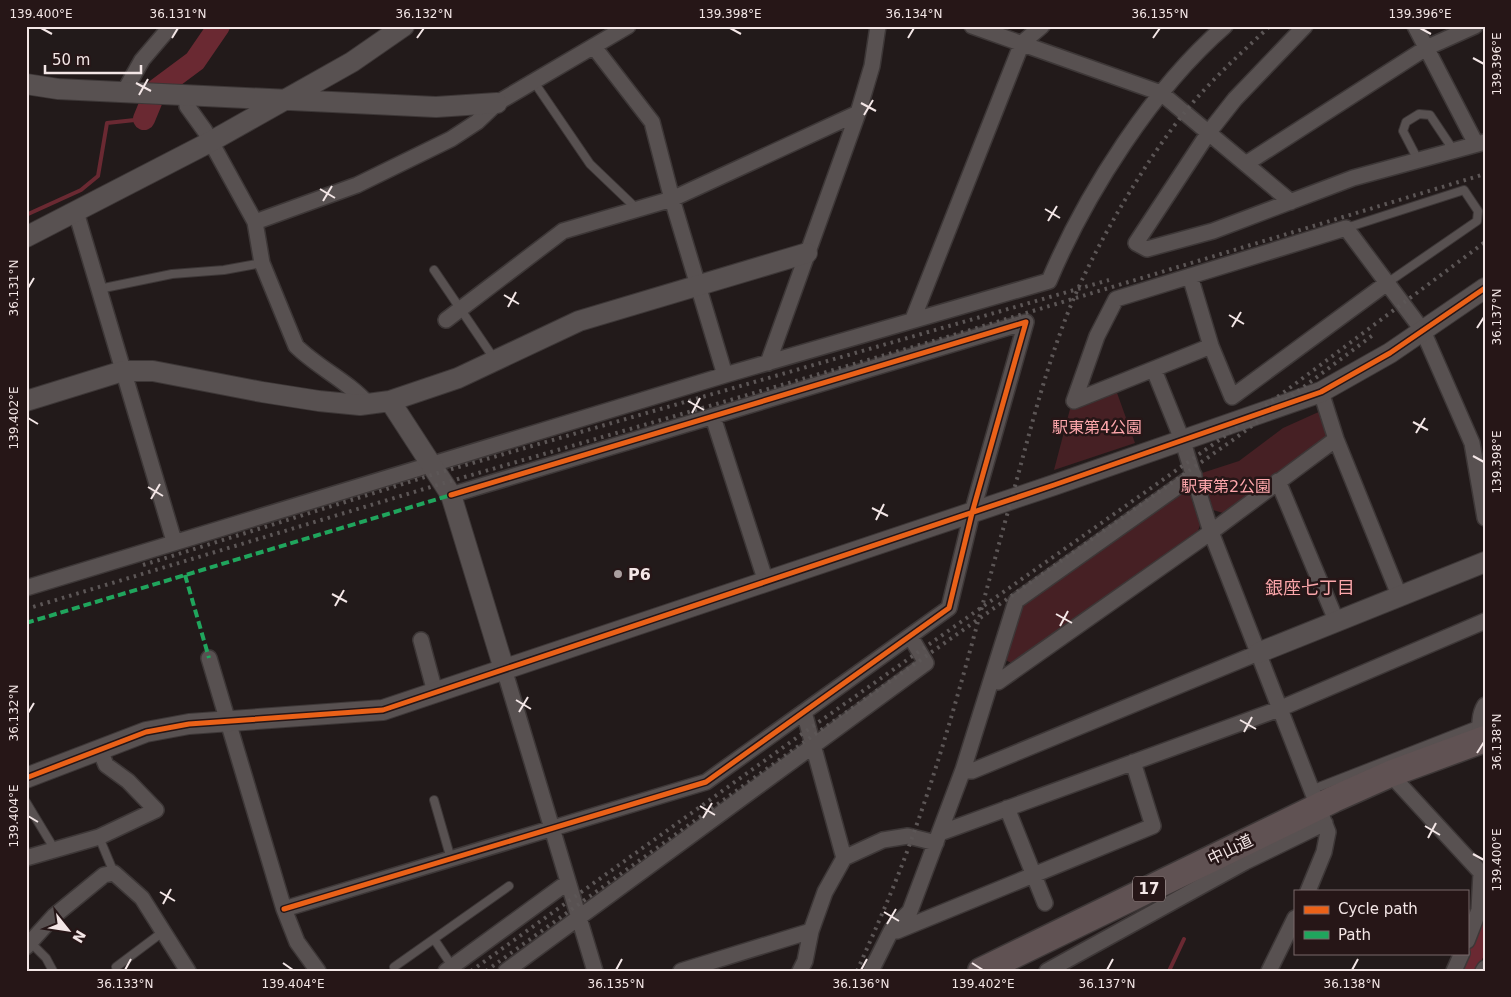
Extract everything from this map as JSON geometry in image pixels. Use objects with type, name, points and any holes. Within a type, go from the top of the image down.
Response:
[{"type":"highway","name":"中山道","points":[[981,971],[1318,807],[1390,774],[1480,737]]},
{"type":"street","points":[[124,92],[142,60],[171,26]]},
{"type":"street","points":[[26,237],[210,142],[281,100],[352,62],[404,26]]},
{"type":"street","points":[[255,222],[357,185],[451,138],[477,122],[497,103],[628,26]]},
{"type":"street","points":[[768,363],[858,113],[872,66],[878,26]]},
{"type":"street","points":[[972,26],[1162,93],[1291,202]]},
{"type":"street","points":[[913,319],[1022,43],[1042,26]]},
{"type":"street","points":[[1305,26],[1234,99],[1209,132],[1136,243],[1146,249],[1213,230],[1353,178],[1480,143],[1415,26]]},
{"type":"street","points":[[1247,163],[1426,48],[1475,26]]},
{"type":"street","points":[[26,588],[174,541],[433,465],[725,375],[1049,281],[1064,245],[1106,171],[1162,93],[1222,28]]},
{"type":"street","points":[[594,47],[652,122],[672,199],[725,375]]},
{"type":"street","points":[[26,84],[58,89],[281,100],[436,106],[497,103]]},
{"type":"street","points":[[186,96],[187,106],[210,142],[255,222],[262,262],[296,346],[306,357],[360,395],[368,404]]},
{"type":"street","points":[[446,320],[563,231],[672,199],[858,113]]},
{"type":"street","points":[[76,212],[174,541]]},
{"type":"street","points":[[1211,346],[1074,401],[1097,336],[1116,299],[1346,228],[1423,331],[1478,440],[1485,518]]},
{"type":"street","points":[[26,401],[123,371],[153,371],[271,394],[368,404],[390,402],[458,378],[579,321],[807,253]]},
{"type":"street","points":[[1190,276],[1211,346],[1232,397],[1387,283]]},
{"type":"street","points":[[26,778],[146,732],[189,724],[227,720],[383,710],[972,513],[1183,442],[1321,392],[1390,353],[1485,288]]},
{"type":"street","points":[[284,909],[706,782],[949,608],[972,513],[1026,322],[451,495]]},
{"type":"street","points":[[1154,370],[1183,442],[1211,532],[1328,832],[1324,852],[1308,890]]},
{"type":"street","points":[[1321,392],[1336,439],[1398,595]]},
{"type":"street","points":[[390,402],[451,495],[594,971]]},
{"type":"street","points":[[713,417],[766,582]]},
{"type":"street","points":[[992,681],[998,682],[1211,532],[1336,439]]},
{"type":"street","points":[[870,971],[892,930],[910,911],[963,770],[1016,601],[1194,475]]},
{"type":"street","points":[[1278,481],[1336,620]]},
{"type":"street","points":[[963,770],[972,771],[1336,620],[1485,562]]},
{"type":"street","points":[[800,971],[806,962],[811,931],[825,892],[844,858],[883,840],[908,836],[938,838],[1007,808],[1279,709],[1485,621]]},
{"type":"street","points":[[506,971],[814,747],[926,663],[910,636]]},
{"type":"street","points":[[421,640],[436,692]]},
{"type":"street","points":[[209,658],[284,909],[297,942],[318,971]]},
{"type":"street","points":[[1480,737],[1481,712],[1485,705]]},
{"type":"street","points":[[804,712],[844,858]]},
{"type":"street","points":[[26,858],[99,837],[156,810],[128,781],[106,765],[100,750]]},
{"type":"street","points":[[892,930],[898,931],[1153,826],[1133,762]]},
{"type":"street","points":[[1390,774],[1483,875],[1480,910],[1468,939]]},
{"type":"street","points":[[1057,969],[1245,862],[1318,807]]},
{"type":"street","points":[[1007,808],[1045,903]]},
{"type":"street","points":[[28,945],[54,916],[104,875],[114,873],[142,898],[188,971]]},
{"type":"street","points":[[449,968],[568,882]]},
{"type":"street","points":[[1269,971],[1294,920]]},
{"type":"street","points":[[681,971],[811,931]]},
{"type":"street","points":[[1454,971],[1462,954]]},
{"type":"lane","points":[[534,82],[590,164],[636,209]]},
{"type":"lane","points":[[1418,160],[1403,131],[1406,122],[1419,114],[1430,115],[1450,144],[1452,151]]},
{"type":"lane","points":[[1346,228],[1464,190],[1478,211],[1477,222],[1387,283]]},
{"type":"lane","points":[[99,289],[172,274],[224,270],[262,262]]},
{"type":"lane","points":[[434,270],[495,360]]},
{"type":"lane","points":[[1318,807],[1480,737]]},
{"type":"lane","points":[[434,800],[452,859]]},
{"type":"lane","points":[[26,802],[55,850]]},
{"type":"lane","points":[[99,837],[114,873]]},
{"type":"lane","points":[[394,967],[509,886]]},
{"type":"lane","points":[[116,967],[164,931]]},
{"type":"lane","points":[[434,939],[449,968]]},
{"type":"lane","points":[[28,945],[46,958],[53,971]]},
{"type":"green space","name":"駅東第4公園","points":[[1116,390],[1135,443],[1054,470],[1070,409]]},
{"type":"green space","name":"駅東第2公園","points":[[1323,410],[1332,435],[1223,513],[1213,510],[1202,473],[1239,461],[1283,428]]},
{"type":"green space","points":[[1181,488],[1189,491],[1200,525],[1198,531],[1013,664],[1004,659],[1021,604]]},
{"type":"waterway","points":[[144,119],[156,90],[195,61],[219,26]]},
{"type":"waterway","points":[[26,215],[81,190],[98,176],[107,123],[144,119]]},
{"type":"waterway","points":[[1464,971],[1485,929]]},
{"type":"waterway","points":[[1169,971],[1184,939]]},
{"type":"railway","points":[[857,971],[900,869],[939,758],[1038,400],[1058,340],[1081,282],[1128,194],[1156,151],[1205,89],[1270,26]]},
{"type":"railway","points":[[26,609],[444,483],[947,337],[1485,174]]},
{"type":"railway","points":[[471,971],[799,736],[1232,431],[1485,242]]},
{"type":"railway","points":[[143,565],[438,473],[1109,280]]},
{"type":"railway","points":[[486,971],[804,742],[1237,437],[1373,335]]},
{"type":"marked path","points":[[26,623],[451,495]]},
{"type":"marked path","points":[[185,575],[209,658]]},
{"type":"cycle path","points":[[26,778],[146,732],[189,724],[383,710],[1054,485],[1321,392],[1390,353],[1485,288]]},
{"type":"cycle path","points":[[284,909],[706,782],[949,608],[972,513],[1026,322],[451,495]]},
{"type":"place","name":"P6","points":[[618,574]]},
{"type":"district","name":"銀座七丁目","points":[[1310,588]]}]
